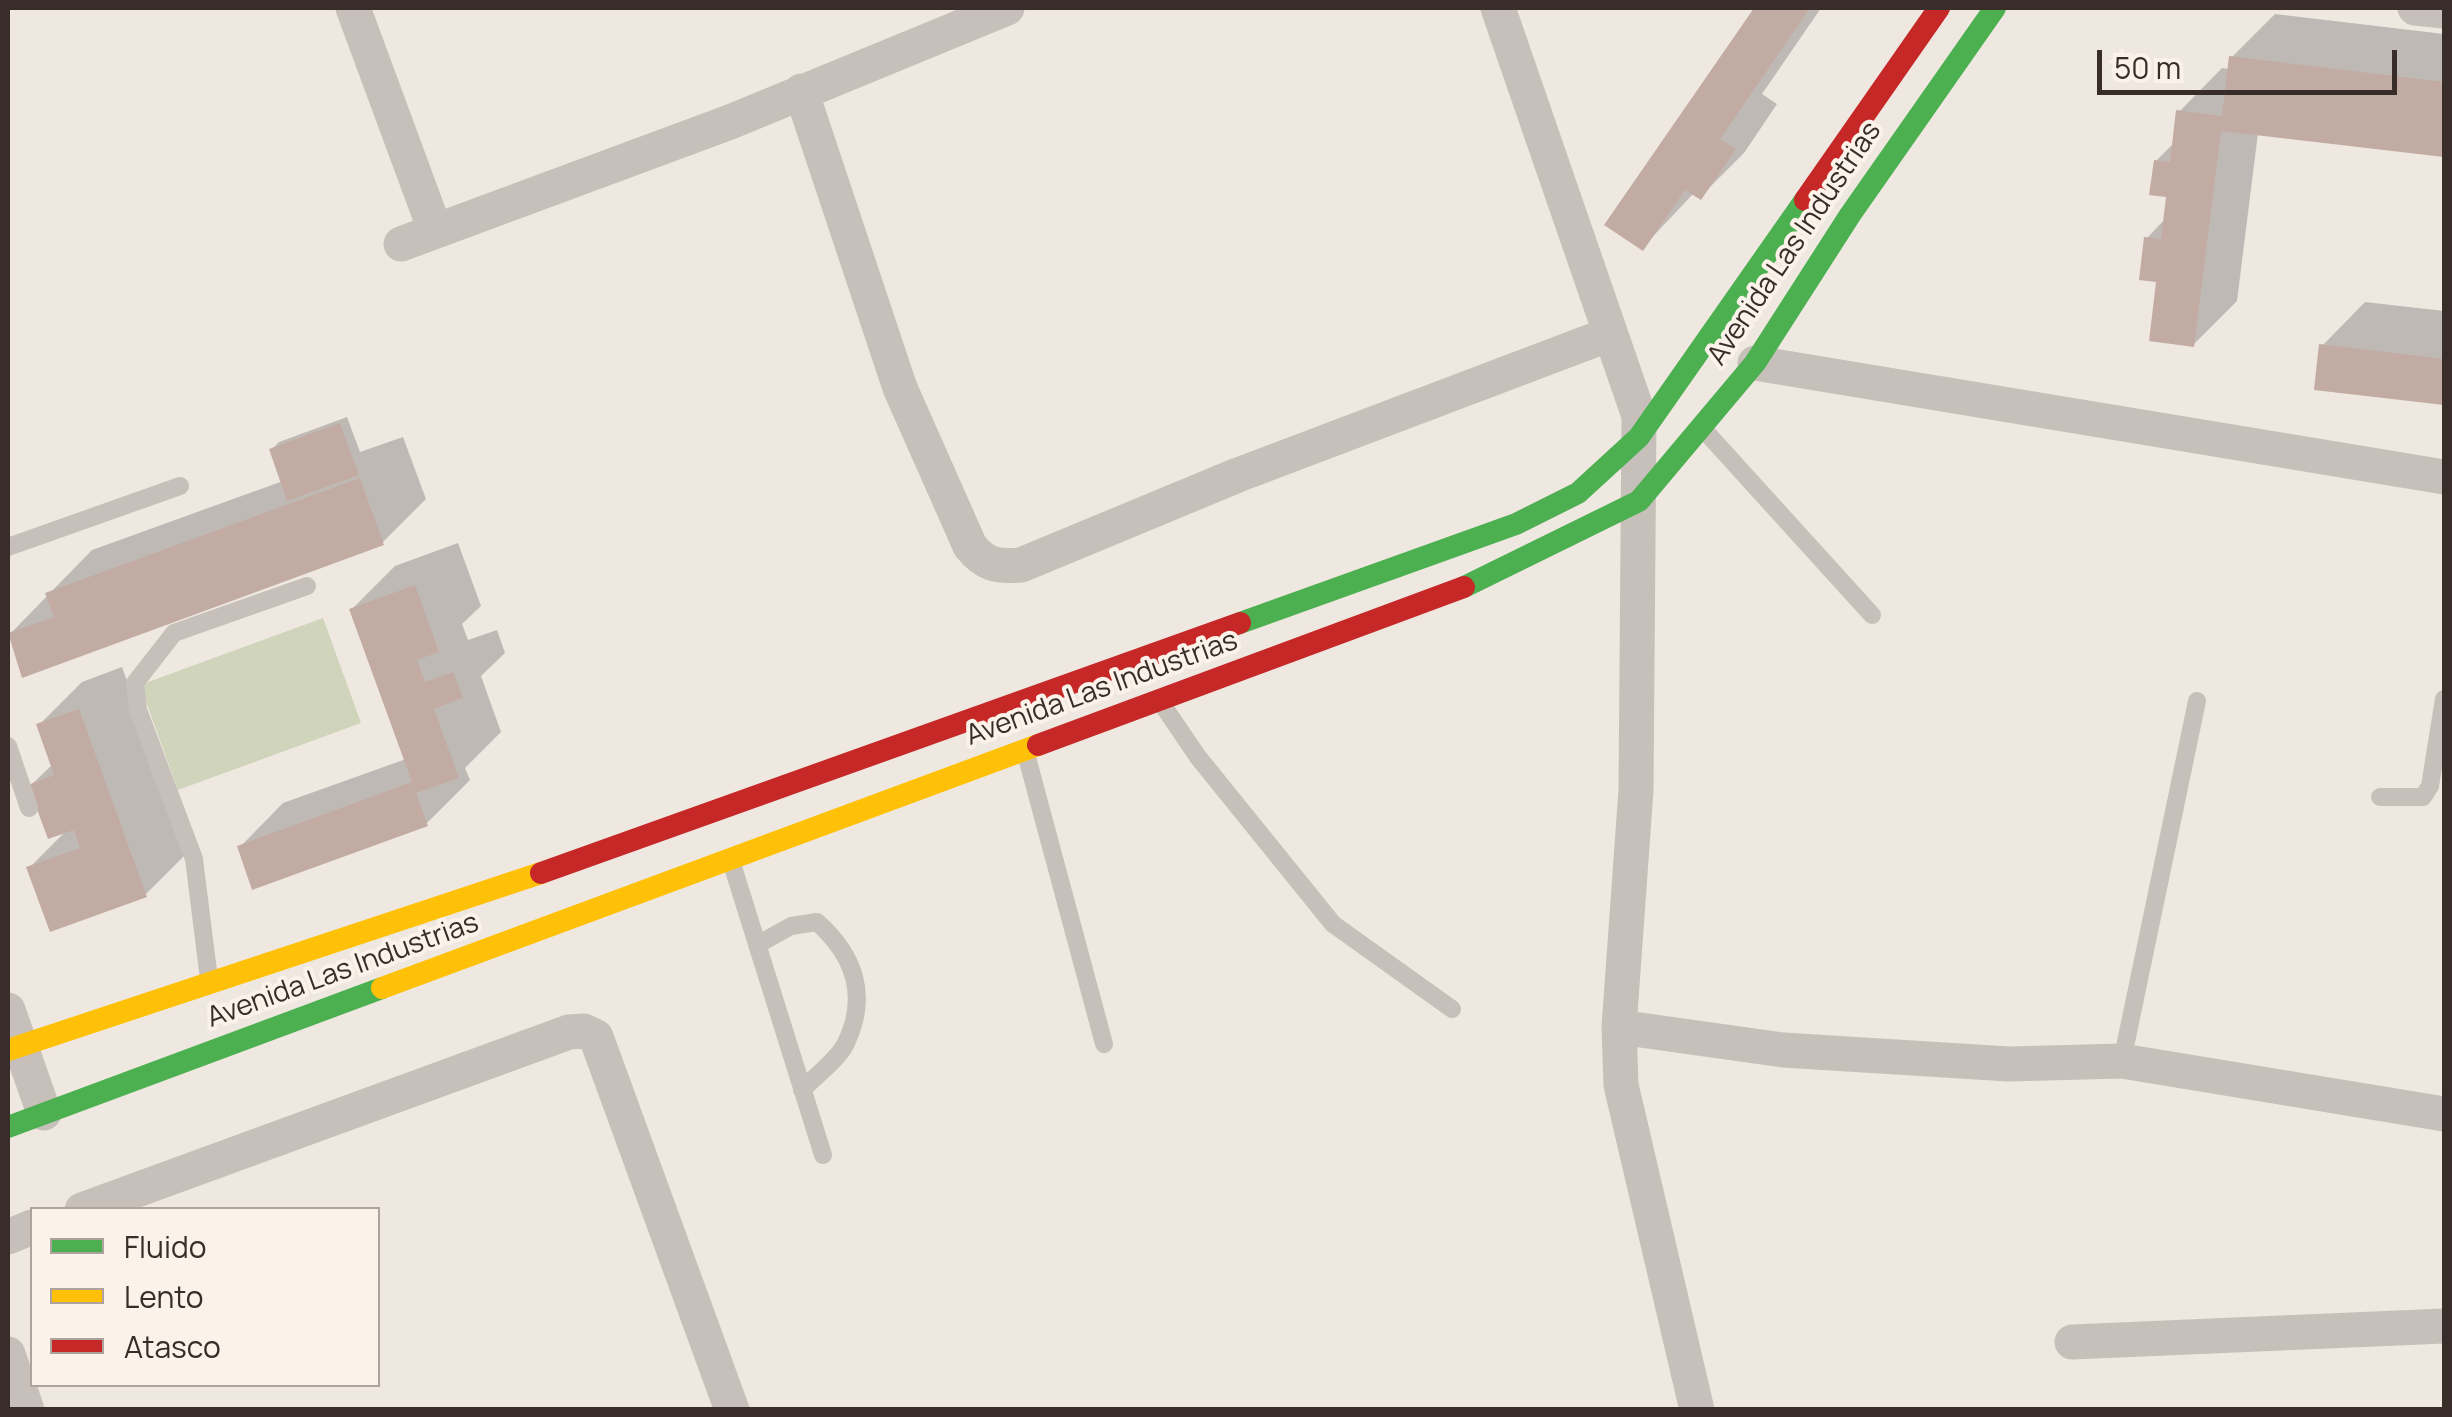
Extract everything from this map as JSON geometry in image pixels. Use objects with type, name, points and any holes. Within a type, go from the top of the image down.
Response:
[{"type":"street","points":[[352,8],[435,230]]},
{"type":"street","points":[[401,244],[730,122],[1007,8]]},
{"type":"street","points":[[1498,8],[1639,416],[1636,790],[1620,1026],[1621,1085],[1697,1410]]},
{"type":"street","name":"Avenida Las Industrias","points":[[14,1048],[209,980],[492,891],[1516,524],[1578,493],[1639,436],[1939,8]]},
{"type":"street","name":"Avenida Las Industrias","points":[[8,1126],[1485,578],[1638,500],[1755,363],[1850,215],[1995,8]]},
{"type":"street","points":[[801,90],[900,388],[970,546],[982,560],[999,567],[1021,565],[1238,475],[1610,334]]},
{"type":"street","points":[[1755,363],[2444,477]]},
{"type":"street","points":[[8,1010],[14,1048],[44,1113]]},
{"type":"street","points":[[1620,1026],[1783,1050],[2009,1064],[2122,1060],[2444,1114]]},
{"type":"street","points":[[90,1207],[569,1032],[584,1031],[596,1037],[732,1410]]},
{"type":"street","points":[[2072,1342],[2444,1326]]},
{"type":"street","points":[[8,1354],[27,1410]]},
{"type":"lane","points":[[1700,427],[1872,614]]},
{"type":"lane","points":[[8,547],[180,486]]},
{"type":"lane","points":[[209,980],[194,859],[138,710],[135,684],[174,634],[308,586]]},
{"type":"lane","points":[[1159,700],[1198,757],[1333,924],[1452,1009]]},
{"type":"lane","points":[[2380,797],[2422,797],[2430,786],[2444,700]]},
{"type":"lane","points":[[2122,1060],[2197,701]]},
{"type":"lane","points":[[8,746],[29,808]]},
{"type":"lane","points":[[1025,750],[1104,1044]]},
{"type":"lane","points":[[730,859],[823,1155]]},
{"type":"lane","points":[[756,945],[792,926],[817,922],[844,946],[859,988],[846,1044],[802,1090]]},
{"type":"green space","points":[[323,618],[361,723],[178,790],[140,685]]},
{"type":"building","points":[[1754,8],[1810,8],[1720,139],[1736,149],[1701,200],[1685,190],[1643,251],[1604,225]]},
{"type":"building","points":[[2229,56],[2444,82],[2444,157],[2221,131],[2194,347],[2149,341],[2156,282],[2139,280],[2144,237],[2161,239],[2166,197],[2149,195],[2154,160],[2170,162],[2176,110],[2222,116]]},
{"type":"building","points":[[2319,344],[2444,359],[2444,405],[2314,390]]},
{"type":"building","points":[[340,423],[359,475],[287,501],[269,449]]},
{"type":"building","points":[[360,478],[384,545],[22,678],[8,633],[54,617],[45,593]]},
{"type":"building","points":[[415,585],[439,652],[417,660],[425,682],[453,672],[463,698],[434,709],[459,778],[416,793],[428,826],[252,890],[237,846],[412,782],[349,609]]},
{"type":"building","points":[[79,709],[147,897],[50,932],[26,867],[80,848],[74,830],[48,839],[28,785],[54,775],[36,724]]},
{"type":"traffic: fast","points":[[1464,587],[1639,501],[1755,363],[1850,215],[1995,8]]},
{"type":"traffic: fast","points":[[1240,623],[1516,524],[1578,493],[1639,437],[1805,200]]},
{"type":"traffic: fast","points":[[8,1127],[382,988]]},
{"type":"traffic: slow","points":[[382,988],[1038,745]]},
{"type":"traffic: slow","points":[[8,1050],[541,873]]},
{"type":"traffic: jam","points":[[1805,200],[1939,8]]},
{"type":"traffic: jam","points":[[1038,745],[1464,587]]},
{"type":"traffic: jam","points":[[541,873],[1240,623]]}]
